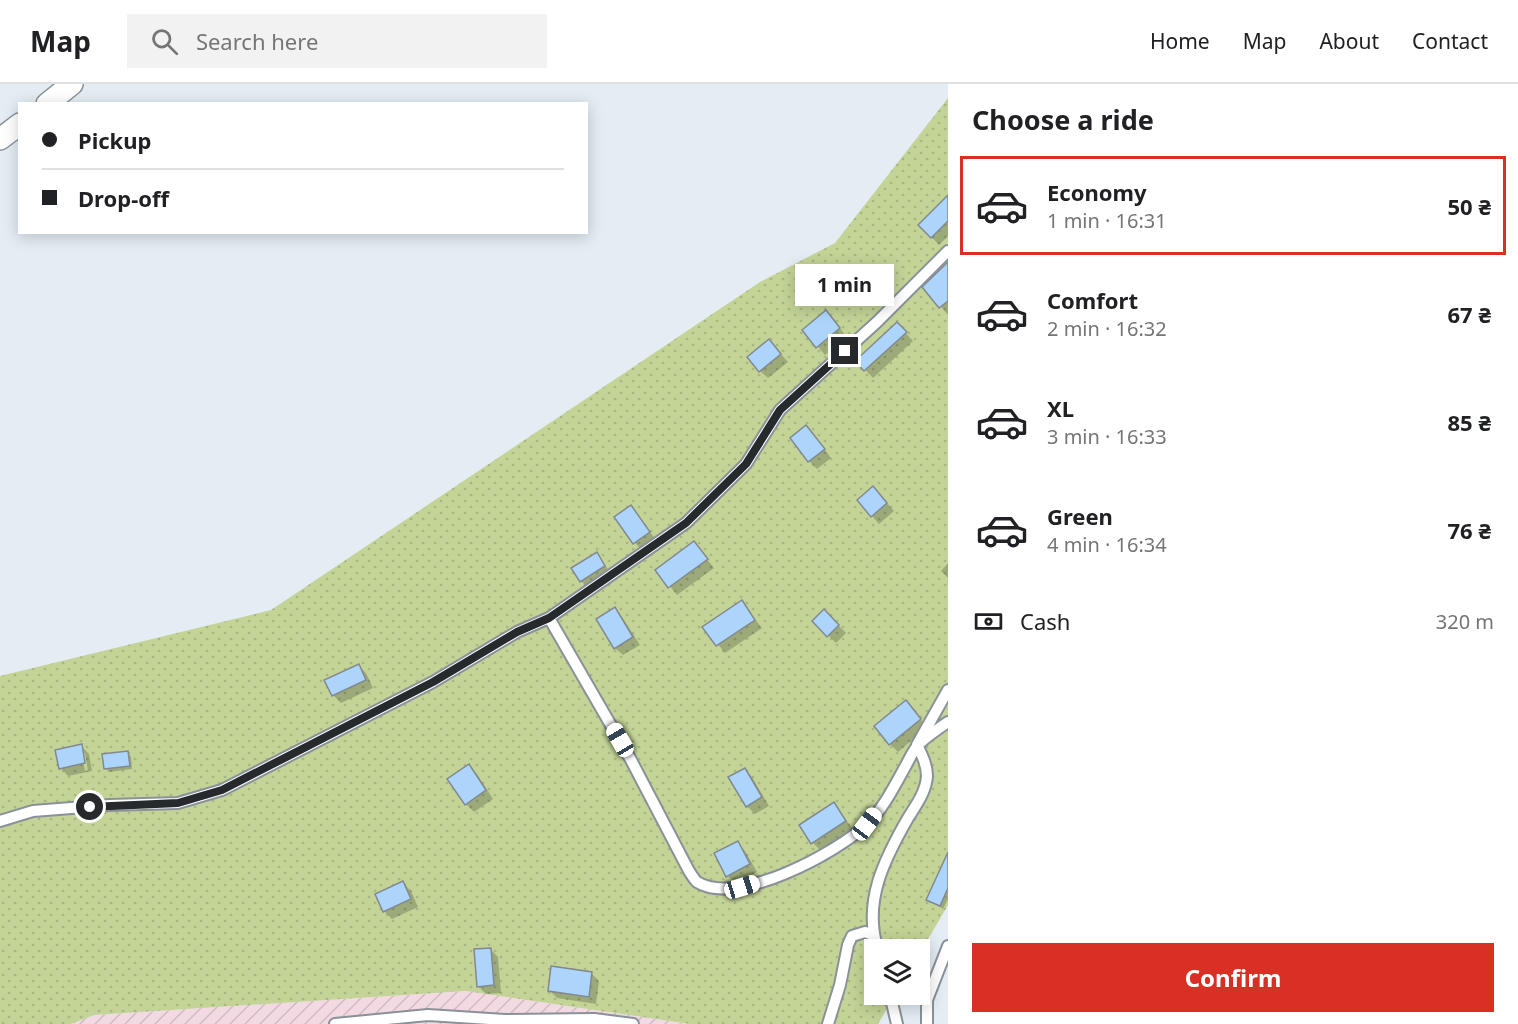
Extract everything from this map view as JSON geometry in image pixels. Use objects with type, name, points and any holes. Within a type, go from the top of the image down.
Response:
[{"type":"street","points":[[50,102],[72,84]]},
{"type":"street","points":[[0,139],[18,126]]},
{"type":"lane","points":[[0,821],[33,811],[178,803],[222,790],[433,682],[517,632],[549,618],[686,523],[746,464],[780,410],[877,322],[948,251]]},
{"type":"lane","points":[[549,618],[631,760],[689,871],[696,881],[716,888],[742,887],[781,876],[836,848],[867,824],[890,794],[948,690]]},
{"type":"lane","points":[[917,745],[948,722]]},
{"type":"lane","points":[[874,939],[872,919],[877,885],[890,851],[925,789],[927,773],[917,745]]},
{"type":"lane","points":[[828,1024],[852,936],[866,932],[873,935]]},
{"type":"lane","points":[[927,1024],[927,1000],[948,946]]},
{"type":"lane","points":[[893,1005],[897,1024]]},
{"type":"lane","points":[[335,1024],[428,1015],[505,1020],[594,1019],[633,1024]]},
{"type":"shaded area","points":[[466,991],[690,1024],[71,1024],[94,1015]]},
{"type":"green space","points":[[948,98],[948,905],[928,939],[864,939],[864,1005],[889,1005],[878,1024],[690,1024],[466,991],[94,1015],[71,1024],[0,1024],[0,676],[271,610],[760,282],[835,243]]},
{"type":"building","points":[[948,195],[948,221],[931,238],[918,225]]},
{"type":"building","points":[[948,262],[948,301],[939,308],[922,287]]},
{"type":"building","points":[[826,310],[840,328],[816,348],[802,330]]},
{"type":"building","points":[[897,322],[907,332],[864,371],[855,361]]},
{"type":"building","points":[[769,339],[781,354],[759,372],[747,357]]},
{"type":"building","points":[[806,425],[825,449],[808,462],[790,438]]},
{"type":"building","points":[[873,486],[887,503],[871,517],[857,500]]},
{"type":"building","points":[[631,505],[650,532],[633,544],[614,517]]},
{"type":"building","points":[[694,541],[708,559],[668,588],[655,570]]},
{"type":"building","points":[[597,552],[605,566],[580,582],[571,568]]},
{"type":"building","points":[[742,600],[755,620],[716,646],[702,627]]},
{"type":"building","points":[[615,607],[633,637],[614,649],[596,619]]},
{"type":"building","points":[[824,609],[839,625],[827,637],[812,621]]},
{"type":"building","points":[[359,664],[366,680],[332,696],[324,680]]},
{"type":"building","points":[[906,700],[921,719],[889,745],[874,726]]},
{"type":"building","points":[[82,744],[85,763],[59,769],[55,750]]},
{"type":"building","points":[[128,751],[130,766],[104,769],[102,754]]},
{"type":"building","points":[[469,764],[486,790],[465,805],[447,779]]},
{"type":"building","points":[[745,768],[762,797],[746,807],[728,777]]},
{"type":"building","points":[[834,802],[846,821],[811,844],[799,825]]},
{"type":"building","points":[[738,841],[750,864],[726,877],[714,853]]},
{"type":"building","points":[[948,852],[948,888],[940,906],[926,900]]},
{"type":"building","points":[[403,881],[411,899],[383,912],[375,894]]},
{"type":"building","points":[[491,948],[494,985],[477,987],[474,949]]},
{"type":"building","points":[[551,966],[592,972],[589,997],[548,991]]},
{"type":"route","points":[[90,807],[178,803],[222,790],[433,682],[517,632],[549,618],[686,523],[746,464],[780,410],[845,351]]}]
